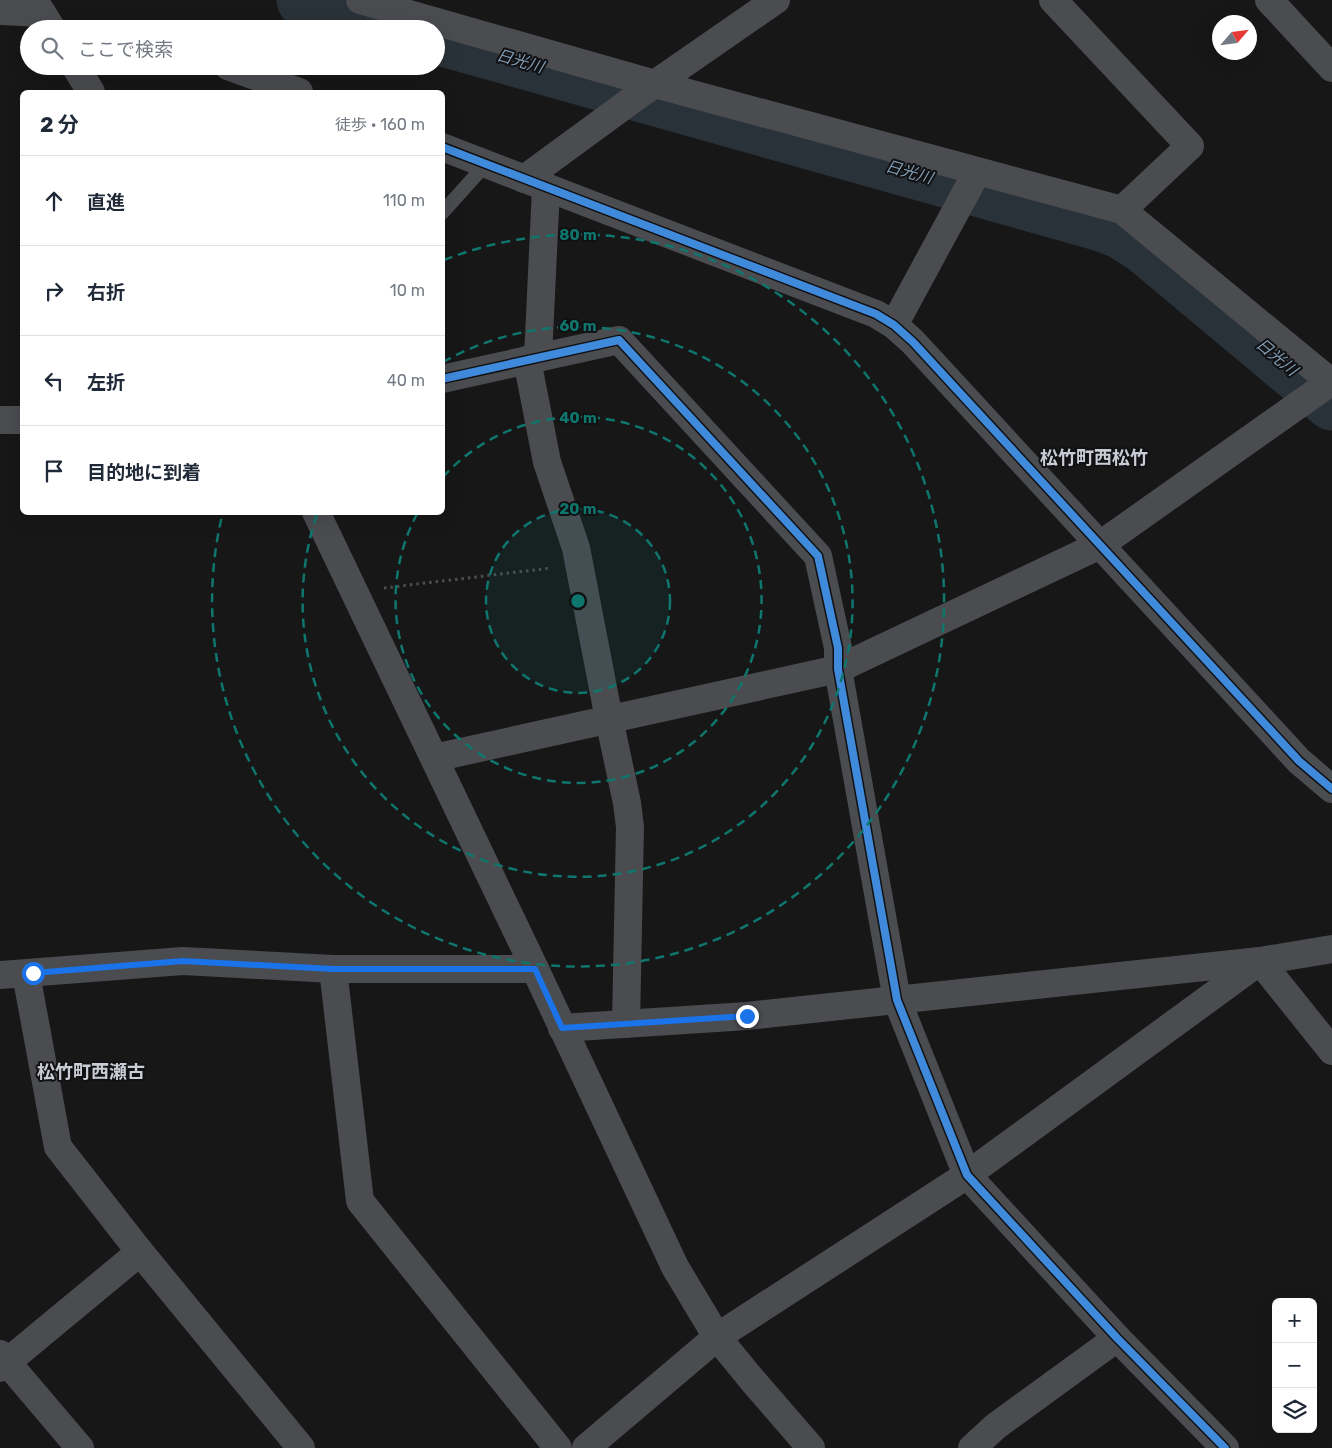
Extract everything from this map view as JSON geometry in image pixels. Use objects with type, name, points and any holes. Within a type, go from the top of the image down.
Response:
[{"type":"street","points":[[360,0],[424,20]]},
{"type":"street","points":[[626,1024],[630,827],[627,803],[576,548],[547,462],[532,359],[535,184],[646,90],[776,0]]},
{"type":"street","points":[[1053,0],[1190,146],[1122,210]]},
{"type":"street","points":[[1269,0],[1332,68]]},
{"type":"street","points":[[0,11],[43,14]]},
{"type":"street","points":[[434,758],[838,668],[1100,545],[1326,386],[1122,210],[972,182],[646,90],[445,27]]},
{"type":"street","points":[[81,75],[90,90]]},
{"type":"street","points":[[253,75],[294,90]]},
{"type":"street","points":[[445,149],[876,314],[894,325],[913,342],[1299,761],[1332,789]]},
{"type":"street","points":[[894,325],[972,182]]},
{"type":"street","points":[[445,378],[619,340],[818,556],[838,648],[838,668],[897,1000],[967,1175],[1117,1338],[1225,1448]]},
{"type":"street","points":[[0,420],[20,420]]},
{"type":"street","points":[[317,515],[535,969],[675,1267],[717,1337],[811,1448]]},
{"type":"street","points":[[562,1028],[747,1016],[1260,961],[1332,949]]},
{"type":"street","points":[[301,1448],[140,1252],[58,1147],[13,974],[183,961],[333,969],[535,969]]},
{"type":"street","points":[[1260,961],[1332,1051]]},
{"type":"street","points":[[586,1448],[717,1337],[967,1175],[1260,961]]},
{"type":"street","points":[[333,969],[360,1201],[558,1448]]},
{"type":"street","points":[[80,1448],[2,1361],[140,1252]]},
{"type":"street","points":[[972,1448],[996,1426],[1117,1338]]},
{"type":"lane","points":[[445,211],[486,164]]},
{"type":"path","points":[[354,591],[579,564]]},
{"type":"waterway","name":"日光川","points":[[304,0],[374,20]]},
{"type":"waterway","name":"日光川","points":[[445,40],[1098,223],[1120,231],[1144,246],[1332,403]]},
{"type":"cycle path","points":[[445,148],[876,314],[894,325],[913,342],[1299,761],[1332,789]]},
{"type":"cycle path","points":[[445,378],[619,340],[818,556],[838,648],[838,669],[897,1000],[967,1175],[1117,1338],[1225,1448]]},
{"type":"district","name":"松竹町西松竹","points":[[1094,458]]},
{"type":"district","name":"松竹町西瀬古","points":[[91,1072]]},
{"type":"route","points":[[33,973],[183,961],[333,969],[535,969],[562,1028],[747,1016]]}]
